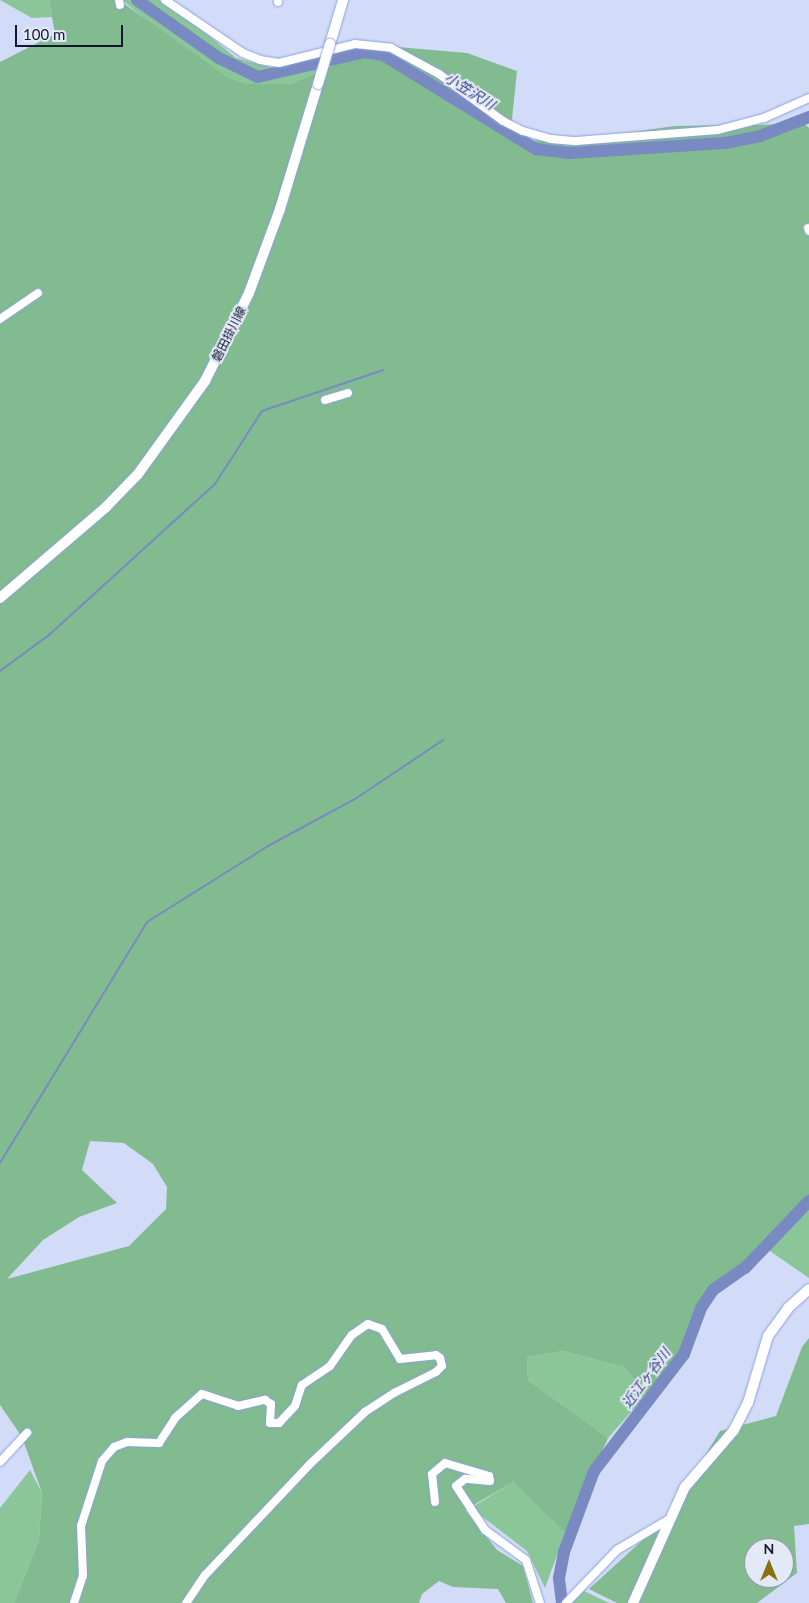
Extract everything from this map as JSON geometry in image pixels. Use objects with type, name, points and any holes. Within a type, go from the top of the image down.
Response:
[{"type":"main road","name":"磐田掛川線","points":[[0,598],[106,507],[138,474],[205,381],[250,293],[280,209],[343,0]]},
{"type":"main road","points":[[633,1603],[685,1487],[734,1430],[748,1403],[768,1336],[788,1308],[809,1289]]},
{"type":"street","points":[[165,0],[243,53],[260,60],[279,63],[355,44],[391,48],[438,74],[503,120],[523,131],[551,139],[576,141],[718,130],[764,118],[809,98]]},
{"type":"street","points":[[0,319],[38,293]]},
{"type":"street","points":[[325,400],[348,393]]},
{"type":"street","points":[[74,1603],[83,1576],[81,1526],[102,1461],[114,1447],[127,1442],[159,1443],[175,1418],[202,1394],[238,1406],[265,1400],[271,1404],[270,1423],[280,1423],[295,1406],[302,1385],[330,1366],[352,1335],[368,1324],[382,1329],[400,1359],[436,1355],[440,1358],[442,1366],[436,1372],[394,1392],[365,1412],[311,1463],[205,1575],[186,1603]]},
{"type":"street","points":[[0,1462],[27,1433]]},
{"type":"street","points":[[435,1502],[432,1474],[444,1463],[489,1476],[490,1481],[465,1479],[456,1486],[493,1539],[526,1560],[540,1603]]},
{"type":"street","points":[[566,1603],[618,1550],[671,1518]]},
{"type":"green space","points":[[0,0],[49,0],[52,17],[32,18]]},
{"type":"green space","points":[[49,0],[119,0],[227,77],[248,84],[290,84],[334,65],[363,44],[467,53],[517,71],[512,119],[519,140],[569,141],[675,126],[805,124],[809,128],[809,1198],[752,1255],[703,1295],[685,1344],[647,1394],[624,1367],[563,1351],[527,1357],[528,1380],[608,1438],[565,1533],[513,1482],[465,1510],[497,1550],[523,1566],[533,1603],[506,1603],[498,1589],[453,1587],[439,1581],[422,1594],[419,1603],[14,1603],[39,1540],[42,1493],[22,1437],[0,1405],[0,62],[55,34]],"holes":[[[90,1141],[124,1143],[153,1164],[167,1187],[166,1209],[129,1246],[7,1279],[43,1240],[79,1217],[117,1203],[82,1170]]]},
{"type":"green space","points":[[122,0],[166,0],[236,58],[274,68],[349,50],[313,74],[290,84],[248,84],[227,77],[167,37]]},
{"type":"green space","points":[[809,1197],[809,1278],[760,1244]]},
{"type":"green space","points":[[809,1338],[809,1524],[794,1526],[797,1573],[794,1575],[794,1538],[744,1538],[744,1588],[777,1588],[757,1603],[617,1603],[589,1589],[668,1517],[720,1431],[776,1416],[802,1347]]},
{"type":"green space","points":[[563,1351],[624,1367],[647,1394],[608,1438],[528,1380],[527,1357]]},
{"type":"green space","points":[[30,1470],[42,1493],[39,1540],[14,1603],[0,1603],[0,1508]]},
{"type":"green space","points":[[513,1482],[565,1533],[545,1588],[527,1551],[471,1508]]},
{"type":"green space","points":[[584,1591],[609,1603],[572,1603]]},
{"type":"waterway","name":"小笠沢川","points":[[137,0],[219,58],[258,77],[365,52],[383,55],[536,149],[570,153],[725,143],[760,136],[809,117]]},
{"type":"waterway","points":[[0,671],[49,635],[215,484],[262,411],[383,370]]},
{"type":"waterway","points":[[0,1163],[147,922],[268,846],[355,799],[443,740]]},
{"type":"waterway","name":"近江ヶ谷川","points":[[562,1603],[559,1578],[564,1552],[594,1471],[684,1354],[701,1308],[713,1290],[745,1268],[809,1201]]}]
